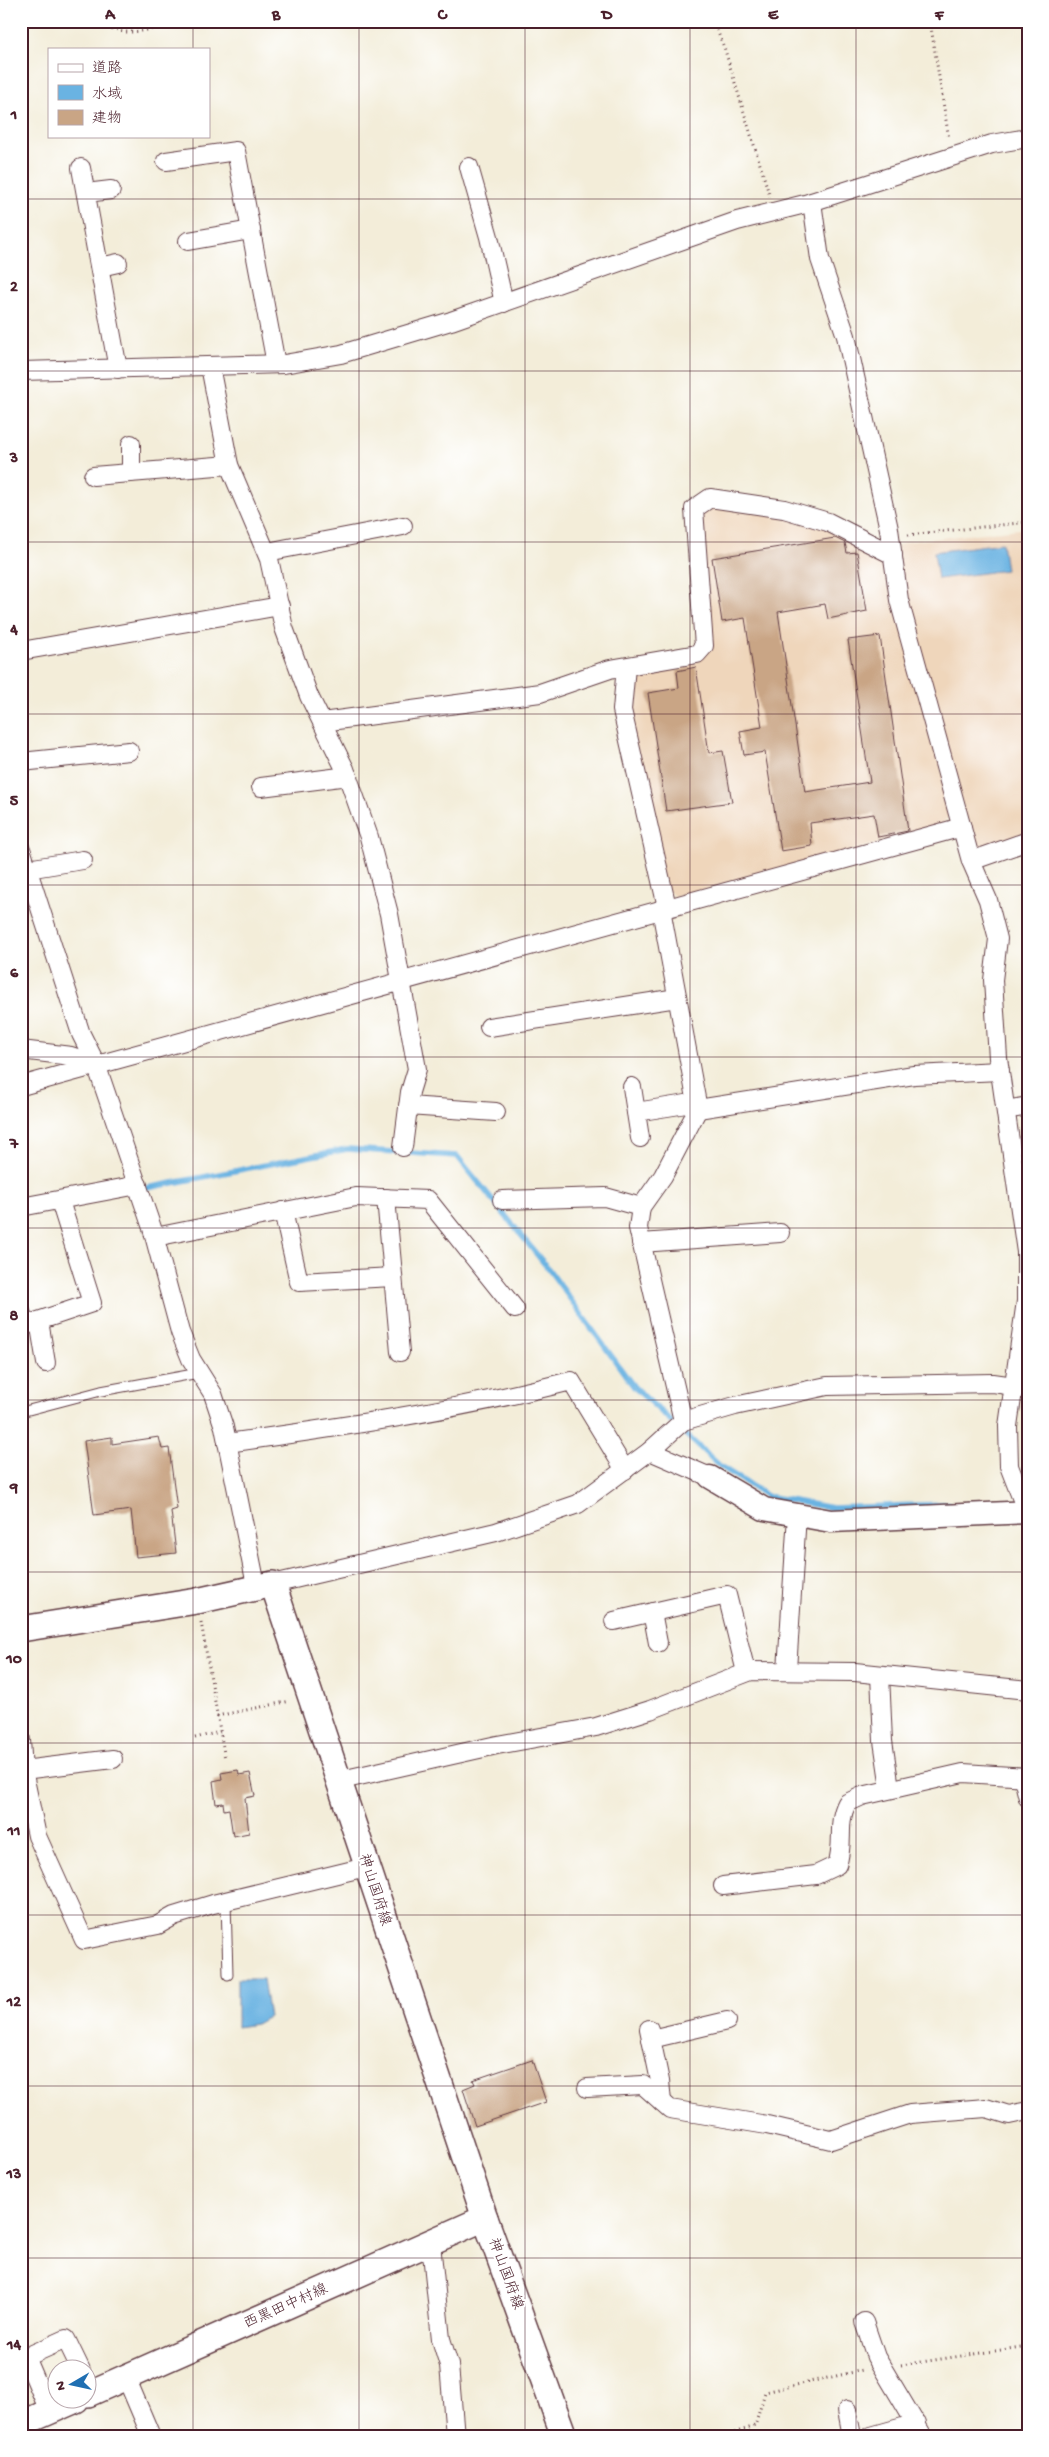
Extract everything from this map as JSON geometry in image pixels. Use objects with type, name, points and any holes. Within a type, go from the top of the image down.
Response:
[{"type":"main road","points":[[21,1629],[197,1601],[265,1587]]},
{"type":"main road","name":"神山国府線","points":[[265,1587],[310,1697],[484,2218],[564,2436]]},
{"type":"main road","name":"西黒田中村線","points":[[98,2388],[430,2244],[484,2218]]},
{"type":"main road","name":"西黒田中村線","points":[[21,2424],[49,2411]]},
{"type":"street","points":[[21,371],[276,364],[341,354],[452,321],[736,221],[812,202],[992,144],[1028,138]]},
{"type":"street","points":[[166,161],[236,151],[276,364]]},
{"type":"street","points":[[469,167],[489,237],[504,303]]},
{"type":"street","points":[[81,168],[118,369]]},
{"type":"street","points":[[86,193],[111,190]]},
{"type":"street","points":[[650,1451],[710,1477],[764,1509],[832,1521],[1027,1513],[1009,1466],[1008,1426],[1021,1388],[1026,1301],[1026,1233],[1000,1071],[993,980],[998,939],[988,900],[972,861],[962,827],[899,600],[890,534],[846,336],[820,259],[812,202]]},
{"type":"street","points":[[188,241],[251,230]]},
{"type":"street","points":[[100,267],[118,263]]},
{"type":"street","points":[[210,366],[229,465],[267,552],[284,628],[306,688],[348,776],[369,837],[402,981],[417,1069],[408,1106],[403,1147]]},
{"type":"street","points":[[131,444],[131,474]]},
{"type":"street","points":[[94,476],[229,465]]},
{"type":"street","points":[[322,722],[540,693],[610,669],[697,654],[704,646],[694,509],[710,498],[784,509],[828,522],[893,555]]},
{"type":"street","points":[[267,552],[403,526]]},
{"type":"street","points":[[21,651],[280,606]]},
{"type":"street","points":[[626,666],[622,710],[664,908],[677,998],[698,1109],[663,1176],[641,1207],[638,1228],[680,1424]]},
{"type":"street","points":[[21,762],[129,751]]},
{"type":"street","points":[[261,787],[348,776]]},
{"type":"street","points":[[21,1086],[962,827]]},
{"type":"street","points":[[972,861],[1028,841]]},
{"type":"street","points":[[21,849],[24,869],[81,1034],[96,1064],[138,1185],[155,1237],[180,1332],[199,1373],[212,1394],[265,1587],[496,1532],[578,1504],[650,1451],[680,1424],[736,1406],[827,1386],[993,1383],[1021,1388]]},
{"type":"street","points":[[24,869],[83,860]]},
{"type":"street","points":[[488,1027],[677,998]]},
{"type":"street","points":[[21,1050],[71,1056],[96,1064]]},
{"type":"street","points":[[636,1112],[686,1104],[698,1109],[914,1075],[1000,1071]]},
{"type":"street","points":[[632,1087],[640,1138]]},
{"type":"street","points":[[408,1106],[496,1112]]},
{"type":"street","points":[[1006,1110],[1028,1106]]},
{"type":"street","points":[[21,1207],[138,1185]]},
{"type":"street","points":[[155,1237],[356,1197],[428,1200],[515,1309]]},
{"type":"street","points":[[502,1200],[605,1197],[641,1207]]},
{"type":"street","points":[[386,1198],[400,1352]]},
{"type":"street","points":[[21,1312],[26,1325],[92,1303],[60,1201]]},
{"type":"street","points":[[283,1212],[299,1282],[393,1276]]},
{"type":"street","points":[[641,1243],[780,1233]]},
{"type":"street","points":[[38,1321],[46,1363]]},
{"type":"street","points":[[227,1443],[386,1420],[525,1393],[571,1381],[625,1470]]},
{"type":"street","points":[[787,1670],[797,1515]]},
{"type":"street","points":[[614,1620],[727,1595],[746,1672]]},
{"type":"street","points":[[652,1612],[658,1643]]},
{"type":"street","points":[[338,1781],[497,1745],[596,1727],[650,1710],[746,1672],[787,1670],[880,1675],[1028,1690]]},
{"type":"street","points":[[880,1675],[883,1741],[890,1788]]},
{"type":"street","points":[[21,1740],[28,1830],[84,1940],[158,1925],[174,1916],[226,1900],[366,1867]]},
{"type":"street","points":[[23,1770],[113,1759]]},
{"type":"street","points":[[723,1886],[816,1875],[837,1865],[842,1851],[840,1816],[847,1803],[890,1788],[963,1773],[1025,1778],[1028,1798]]},
{"type":"street","points":[[662,2102],[660,2081],[650,2033],[728,2020]]},
{"type":"street","points":[[587,2088],[642,2085],[670,2108],[767,2125],[831,2140],[910,2114],[986,2108],[1009,2115],[1028,2111]]},
{"type":"street","points":[[430,2244],[441,2339],[449,2365],[455,2436]]},
{"type":"street","points":[[864,2322],[876,2357],[920,2429],[871,2436]]},
{"type":"street","points":[[48,2409],[26,2356],[66,2339],[76,2360]]},
{"type":"street","points":[[126,2377],[151,2436]]},
{"type":"street","points":[[847,2410],[852,2436]]},
{"type":"lane","points":[[25,1411],[101,1391],[199,1373]]},
{"type":"lane","points":[[226,1900],[228,1975]]},
{"type":"path","points":[[99,21],[103,25],[125,32],[147,30],[178,21]]},
{"type":"path","points":[[714,21],[724,46],[774,212]]},
{"type":"path","points":[[930,21],[952,156]]},
{"type":"path","points":[[890,534],[911,535],[1028,522]]},
{"type":"path","points":[[197,1601],[225,1759]]},
{"type":"path","points":[[217,1716],[310,1697]]},
{"type":"path","points":[[195,1738],[220,1732]]},
{"type":"shaded area","points":[[719,507],[792,515],[835,530],[890,563],[952,812],[940,827],[675,897],[664,887],[629,714],[631,686],[641,673],[700,661],[700,516],[708,510]]},
{"type":"shaded area","points":[[1028,528],[1028,593],[1026,602],[1028,603],[1028,835],[976,852],[908,619],[897,546],[905,542]]},
{"type":"water","points":[[1002,543],[1006,570],[938,579],[934,552]]},
{"type":"water","points":[[237,1979],[263,1979],[269,2017],[255,2024],[237,2027]]},
{"type":"building","points":[[835,538],[845,543],[847,553],[857,552],[867,611],[828,619],[825,604],[778,612],[805,792],[870,782],[848,640],[880,636],[908,831],[878,837],[874,814],[810,823],[812,846],[781,851],[765,752],[744,755],[740,731],[762,727],[745,618],[722,622],[712,558]]},
{"type":"building","points":[[696,667],[709,753],[723,751],[732,802],[666,811],[648,693],[679,688],[677,671]]},
{"type":"building","points":[[112,1437],[112,1444],[159,1437],[162,1449],[169,1448],[177,1509],[171,1511],[176,1553],[136,1557],[131,1510],[94,1515],[84,1441]]},
{"type":"building","points":[[238,1770],[239,1775],[250,1773],[255,1796],[245,1798],[249,1833],[233,1836],[229,1809],[224,1810],[223,1803],[216,1804],[213,1781],[222,1779],[221,1773]]},
{"type":"building","points":[[532,2060],[546,2102],[475,2126],[463,2089],[475,2084],[473,2080]]},
{"type":"waterway","points":[[147,1188],[347,1149],[457,1156],[547,1267],[634,1387],[720,1466],[767,1496],[832,1508],[949,1504]]}]
